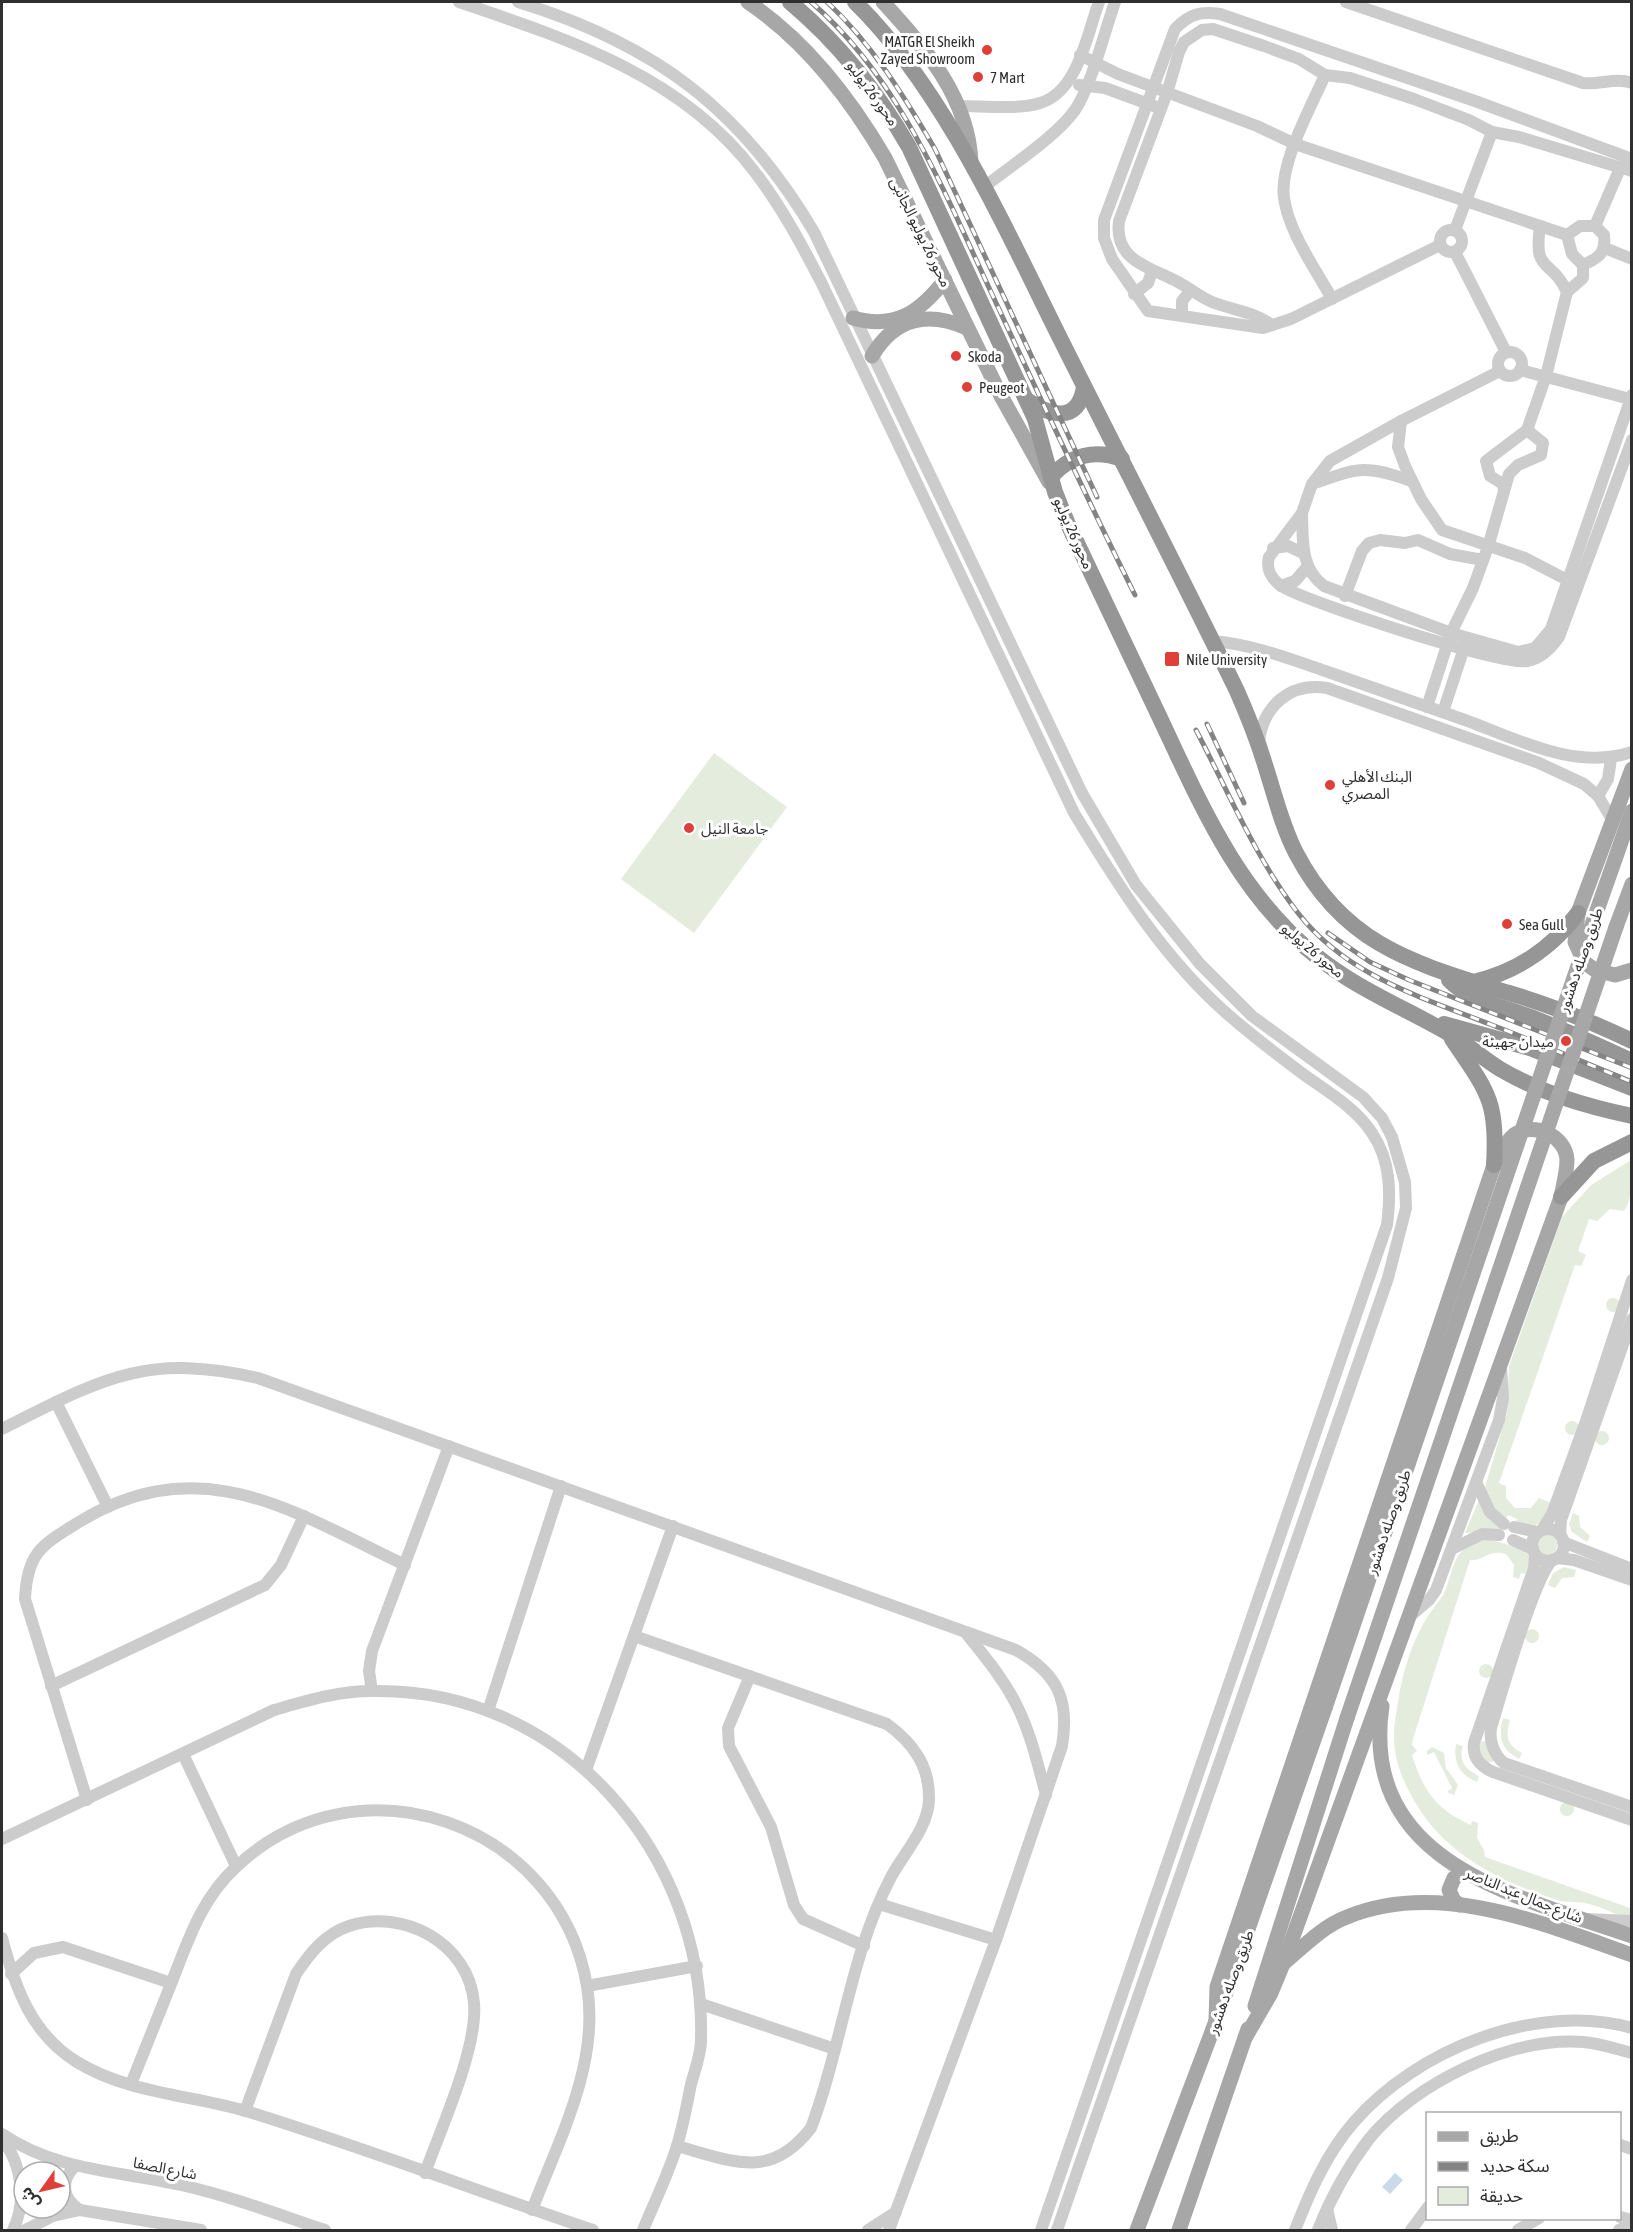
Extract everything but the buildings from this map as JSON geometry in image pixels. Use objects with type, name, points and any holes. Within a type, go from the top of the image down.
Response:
[{"type":"highway","name":"محور 26 يوليو","points":[[790,2],[833,41],[855,65],[893,118],[909,147],[1027,399],[1042,437],[1053,484],[1067,522],[1208,820],[1244,879],[1273,915],[1314,955],[1372,994],[1448,1033],[1502,1070],[1550,1094],[1632,1116]]},
{"type":"highway","points":[[855,2],[901,52],[931,97],[983,188],[1212,641],[1259,744],[1292,844],[1309,876],[1327,899],[1362,931],[1393,952],[1443,974],[1562,1010],[1632,1041]]},
{"type":"highway","points":[[1027,399],[1044,411],[1059,414],[1074,408],[1080,402],[1084,387]]},
{"type":"highway","points":[[1053,484],[1069,461],[1083,455],[1099,454],[1122,459]]},
{"type":"highway","points":[[1473,982],[1508,972],[1532,958],[1554,941],[1578,913]]},
{"type":"highway","points":[[1443,974],[1457,988],[1472,995],[1547,1023],[1632,1061]]},
{"type":"highway","name":"محور 26 يوليو","points":[[1417,1017],[1530,1048],[1632,1088]]},
{"type":"highway","points":[[1448,1033],[1490,1097],[1496,1132],[1494,1165]]},
{"type":"highway","points":[[1561,1197],[1594,1161],[1632,1142]]},
{"type":"main road","name":"محور 26 يوليو الجانبى","points":[[748,2],[806,50],[849,101],[885,158],[1025,441],[1053,484]]},
{"type":"main road","points":[[883,2],[924,51],[960,106],[969,138],[971,166]]},
{"type":"main road","points":[[853,318],[880,323],[906,315],[925,304],[945,280]]},
{"type":"main road","points":[[872,356],[887,336],[917,320],[942,318],[968,328]]},
{"type":"main road","points":[[1632,769],[1578,913],[1575,942],[1584,962],[1595,970],[1608,974],[1632,970]]},
{"type":"main road","name":"طريق وصله دهشور","points":[[1137,2230],[1216,2021],[1280,1842],[1632,811]]},
{"type":"main road","name":"طريق وصله دهشور","points":[[1179,2230],[1245,2038],[1347,1718],[1470,1365],[1508,1240],[1632,885]]},
{"type":"main road","points":[[1216,2021],[1217,1987],[1494,1165],[1512,1136],[1517,1133],[1530,1130],[1548,1133],[1563,1147],[1567,1161],[1561,1197],[1283,1964],[1271,1993],[1245,2038]]},
{"type":"main road","name":"شارع جمال عبد الناصر","points":[[1387,1675],[1378,1740],[1387,1784],[1414,1832],[1432,1850],[1465,1873],[1510,1893],[1632,1936]]},
{"type":"main road","points":[[1460,1905],[1451,1896],[1450,1884],[1459,1874],[1465,1873]]},
{"type":"main road","name":"شارع جمال عبد الناصر","points":[[1283,1964],[1317,1934],[1346,1917],[1403,1902],[1460,1905],[1514,1917],[1632,1955]]},
{"type":"street","points":[[459,2],[554,34],[655,81],[724,137],[754,170],[782,210],[822,284],[1074,813],[1113,878],[1182,968],[1229,1016],[1361,1118],[1373,1134],[1384,1156],[1390,1190],[1387,1225],[1041,2230]]},
{"type":"street","points":[[518,2],[561,17],[625,45],[698,91],[735,124],[792,195],[814,232],[853,318],[1104,835],[1136,885],[1200,964],[1252,1016],[1363,1097],[1382,1118],[1398,1154],[1405,1182],[1406,1208],[1388,1278],[1057,2230]]},
{"type":"street","points":[[960,106],[1037,104],[1057,94],[1067,83],[1080,55],[1099,2]]},
{"type":"street","points":[[983,188],[1069,118],[1086,87],[1115,2]]},
{"type":"street","points":[[1346,2],[1583,82],[1593,84],[1618,80],[1632,83]]},
{"type":"street","points":[[530,26],[537,8]]},
{"type":"street","points":[[1455,230],[1443,233],[1440,245],[1292,319],[1272,325],[1247,327],[1182,315],[1166,316],[1148,311],[1134,294],[1107,249],[1104,238],[1104,220],[1175,29],[1192,15],[1203,12],[1220,14],[1475,101],[1527,120],[1628,165]]},
{"type":"street","points":[[554,34],[561,17]]},
{"type":"street","points":[[1272,325],[1258,316],[1210,301],[1135,261],[1124,251],[1118,232],[1119,221],[1184,42],[1202,30],[1213,29],[1299,59],[1324,75],[1350,78],[1469,120],[1492,132],[1628,165]]},
{"type":"street","points":[[1299,59],[1305,54],[1304,42]]},
{"type":"street","points":[[1080,55],[1152,87],[1257,126],[1295,144],[1567,235]]},
{"type":"street","points":[[1350,78],[1350,70],[1357,61]]},
{"type":"street","points":[[1324,75],[1295,144],[1284,180],[1284,198],[1292,223],[1332,299]]},
{"type":"street","points":[[1067,83],[1105,88],[1161,109]]},
{"type":"street","points":[[1469,120],[1476,110],[1475,101]]},
{"type":"street","points":[[1519,137],[1521,125],[1527,120]]},
{"type":"street","points":[[1455,230],[1492,132]]},
{"type":"street","points":[[1595,226],[1628,165]]},
{"type":"street","points":[[1540,226],[1537,247],[1539,259],[1560,276],[1568,292]]},
{"type":"street","points":[[1567,235],[1580,226],[1595,226],[1604,235],[1605,248],[1599,258],[1583,265]]},
{"type":"street","points":[[1440,245],[1449,252],[1455,252],[1460,248],[1463,242],[1461,235],[1455,230]]},
{"type":"street","points":[[1504,491],[1503,484],[1490,476],[1486,461],[1527,430],[1546,375],[1568,292],[1583,278],[1583,265],[1572,254],[1567,235]]},
{"type":"street","points":[[1605,248],[1632,259]]},
{"type":"street","points":[[1455,252],[1506,352]]},
{"type":"street","points":[[1134,294],[1148,284],[1152,271]]},
{"type":"street","points":[[1182,315],[1182,301],[1191,290]]},
{"type":"street","points":[[1500,371],[1498,360],[1506,352],[1512,352],[1521,359],[1520,370]]},
{"type":"street","points":[[1500,371],[1510,376],[1520,370],[1546,375],[1630,405],[1572,582]]},
{"type":"street","points":[[1500,371],[1401,421],[1330,461],[1312,484],[1302,513],[1303,553],[1318,582],[1345,596],[1465,644],[1518,652],[1535,648],[1551,629],[1632,440]]},
{"type":"street","points":[[1401,421],[1398,447],[1412,482],[1442,530],[1525,558],[1572,582]]},
{"type":"street","points":[[1427,707],[1449,638],[1488,547],[1509,474],[1518,465],[1541,455],[1543,443],[1527,430]]},
{"type":"street","points":[[1312,484],[1362,468],[1377,470],[1412,482]]},
{"type":"street","points":[[1302,513],[1273,548],[1267,564],[1269,572],[1281,586],[1341,609],[1449,638]]},
{"type":"street","points":[[1345,596],[1362,551],[1369,543],[1380,540],[1405,543],[1418,540],[1450,554],[1483,561]]},
{"type":"street","points":[[1273,548],[1288,546],[1303,553]]},
{"type":"street","points":[[1281,586],[1295,581],[1308,566]]},
{"type":"street","points":[[1212,641],[1244,645],[1316,668],[1544,749],[1587,759],[1611,759],[1632,752]]},
{"type":"street","points":[[1443,712],[1465,644]]},
{"type":"street","points":[[1003,661],[1016,656]]},
{"type":"street","points":[[1311,686],[1316,668]]},
{"type":"street","points":[[1011,677],[1023,671]]},
{"type":"street","points":[[1259,744],[1264,720],[1270,709],[1288,693],[1311,686],[1327,688],[1539,763],[1584,784],[1598,796],[1613,821]]},
{"type":"street","points":[[1539,763],[1544,749]]},
{"type":"street","points":[[1598,796],[1608,779],[1611,759]]},
{"type":"street","points":[[1632,1280],[1552,1515],[1533,1540],[1531,1577],[1475,1740],[1475,1756],[1479,1763],[1493,1772],[1632,1820]]},
{"type":"street","points":[[1632,1319],[1561,1520],[1561,1554],[1544,1572],[1491,1728],[1490,1739],[1498,1758],[1507,1764],[1632,1807]]},
{"type":"street","points":[[1408,1617],[1436,1590],[1454,1548],[1502,1408],[1501,1360]]},
{"type":"street","points":[[2,1429],[95,1383],[135,1371],[176,1366],[217,1368],[258,1377],[1016,1650],[1036,1661],[1052,1678],[1063,1699],[1066,1722],[1062,1746],[996,1940],[890,2230]]},
{"type":"street","points":[[56,1402],[107,1505]]},
{"type":"street","points":[[372,1690],[369,1671],[372,1651],[449,1446]]},
{"type":"street","points":[[1477,1484],[1490,1512],[1508,1532],[1543,1560],[1574,1560],[1632,1580]]},
{"type":"street","points":[[488,1711],[561,1486]]},
{"type":"street","points":[[87,1800],[25,1599],[26,1579],[32,1560],[44,1544],[107,1505],[155,1492],[184,1488],[224,1489],[263,1498],[405,1565]]},
{"type":"street","points":[[51,1686],[265,1585],[281,1565],[304,1516]]},
{"type":"street","points":[[586,1770],[672,1526]]},
{"type":"street","points":[[1454,1548],[1482,1534],[1552,1530],[1562,1539],[1632,1569]]},
{"type":"street","points":[[966,1632],[998,1674],[1017,1706],[1034,1748],[1046,1795]]},
{"type":"street","points":[[634,1636],[887,1724],[906,1738],[920,1757],[928,1779],[929,1802],[920,1828],[892,1875],[879,1904],[864,1946],[811,2128],[798,2144],[782,2156],[763,2163],[743,2164],[677,2146]]},
{"type":"street","points":[[750,1676],[728,1728],[729,1746],[771,1827],[794,1905],[803,1919],[864,1946]]},
{"type":"street","points":[[2,1839],[274,1710],[322,1696],[372,1690],[432,1695],[488,1711],[540,1737],[586,1770],[619,1803],[658,1859],[686,1922],[697,1966],[701,2004],[701,2043],[677,2146],[643,2230]]},
{"type":"street","points":[[1475,1740],[1482,1737],[1490,1739]]},
{"type":"street","points":[[183,1754],[236,1866]]},
{"type":"street","points":[[1493,1772],[1498,1758]]},
{"type":"street","points":[[131,2084],[197,1917],[214,1890],[236,1866],[268,1841],[345,1812],[386,1809],[427,1814],[481,1835],[508,1853],[532,1875],[552,1900],[580,1956],[587,1986],[590,2019],[582,2074],[532,2210]]},
{"type":"street","points":[[879,1904],[996,1940]]},
{"type":"street","points":[[1584,1919],[1609,1918],[1632,1921]]},
{"type":"street","points":[[245,2111],[297,1974],[309,1954],[327,1938],[348,1926],[383,1921],[418,1928],[438,1940],[455,1957],[468,1977],[474,2001],[475,2024],[469,2048],[425,2173]]},
{"type":"street","points":[[2,1938],[11,1974],[33,2020],[52,2043],[76,2061],[102,2075],[245,2111],[593,2230]]},
{"type":"street","points":[[11,1974],[34,1953],[63,1947],[171,1983]]},
{"type":"street","points":[[587,1986],[697,1966]]},
{"type":"street","points":[[701,2004],[835,2049]]},
{"type":"street","points":[[1294,2230],[1320,2172],[1353,2123],[1376,2099],[1435,2058],[1471,2041],[1538,2025],[1584,2019],[1632,2028]]},
{"type":"street","points":[[1318,2230],[1336,2186],[1370,2139],[1392,2116],[1448,2076],[1482,2060],[1538,2045],[1583,2042],[1632,2053]]},
{"type":"street","name":"شارع الصفا","points":[[2,2134],[42,2156],[75,2166],[180,2185],[229,2198],[325,2230]]},
{"type":"street","points":[[2,2139],[17,2165],[22,2193],[14,2230]]},
{"type":"street","points":[[75,2166],[65,2186],[69,2200],[80,2210]]},
{"type":"street","points":[[1327,2209],[1332,2230]]},
{"type":"street","points":[[25,2230],[53,2216],[80,2210],[201,2230]]},
{"type":"street","points":[[1416,2229],[1426,2211]]},
{"type":"street","points":[[868,2230],[896,2212]]},
{"type":"street","points":[[1518,2230],[1536,2220]]},
{"type":"street","points":[[1619,2230],[1632,2224]]},
{"type":"green space","points":[[714,753],[787,807],[694,933],[621,879]]},
{"type":"green space","points":[[1631,1160],[1630,1194],[1624,1211],[1610,1209],[1597,1221],[1589,1219],[1578,1251],[1586,1255],[1581,1266],[1575,1265],[1499,1483],[1506,1486],[1506,1498],[1515,1508],[1531,1508],[1539,1498],[1551,1503],[1543,1521],[1536,1525],[1516,1522],[1517,1519],[1508,1515],[1506,1518],[1494,1510],[1485,1487],[1507,1413],[1509,1366],[1562,1217],[1591,1185]]},
{"type":"green space","points":[[1613,1298],[1618,1300],[1620,1305],[1618,1310],[1613,1312],[1608,1310],[1606,1305],[1608,1300]]},
{"type":"green space","points":[[1572,1421],[1577,1423],[1579,1428],[1577,1433],[1572,1435],[1567,1433],[1565,1428],[1567,1423]]},
{"type":"green space","points":[[1599,1431],[1605,1431],[1609,1438],[1605,1445],[1599,1445],[1595,1441],[1595,1435]]},
{"type":"green space","points":[[1479,1500],[1503,1526],[1501,1531],[1465,1533]]},
{"type":"green space","points":[[1573,1513],[1579,1516],[1580,1527],[1590,1536],[1587,1542],[1572,1532],[1569,1524]]},
{"type":"green space","points":[[1546,1534],[1554,1537],[1557,1545],[1554,1553],[1546,1556],[1538,1553],[1535,1545],[1538,1537]]},
{"type":"green space","points":[[1485,1538],[1526,1550],[1529,1559],[1528,1568],[1525,1574],[1521,1573],[1519,1579],[1513,1577],[1514,1565],[1506,1554],[1495,1553],[1470,1560],[1413,1739],[1412,1745],[1417,1751],[1412,1755],[1416,1768],[1427,1789],[1440,1806],[1471,1825],[1472,1821],[1478,1823],[1477,1838],[1485,1857],[1630,1908],[1631,1903],[1631,1919],[1594,1905],[1561,1901],[1534,1892],[1472,1861],[1454,1848],[1422,1814],[1401,1773],[1395,1750],[1394,1730],[1408,1658],[1424,1622],[1446,1589],[1458,1557],[1467,1547]]},
{"type":"green space","points":[[1564,1567],[1576,1570],[1574,1577],[1562,1578],[1555,1588],[1548,1585],[1553,1573]]},
{"type":"green space","points":[[1532,1629],[1537,1631],[1539,1636],[1537,1641],[1532,1643],[1527,1641],[1525,1636],[1527,1631]]},
{"type":"green space","points":[[1486,1664],[1491,1666],[1493,1671],[1491,1676],[1486,1678],[1481,1676],[1479,1671],[1481,1666]]},
{"type":"green space","points":[[1503,1718],[1510,1720],[1508,1740],[1522,1753],[1519,1759],[1508,1751],[1502,1742]]},
{"type":"green space","points":[[1485,1741],[1494,1760],[1492,1762],[1485,1762],[1478,1749],[1480,1742]]},
{"type":"green space","points":[[1456,1744],[1463,1746],[1462,1761],[1470,1771],[1479,1776],[1477,1782],[1466,1776],[1459,1767],[1455,1757]]},
{"type":"green space","points":[[1432,1747],[1444,1753],[1446,1768],[1458,1785],[1454,1795],[1447,1792],[1452,1788],[1434,1752],[1427,1755],[1427,1751]]},
{"type":"green space","points":[[1567,1802],[1572,1804],[1574,1809],[1572,1814],[1567,1816],[1562,1814],[1560,1809],[1562,1804]]},
{"type":"water","points":[[1395,2173],[1403,2180],[1390,2194],[1382,2187]]},
{"type":"railway","points":[[811,2],[842,32],[870,65],[916,137],[955,214],[1135,595]]},
{"type":"railway","points":[[827,2],[873,53],[935,149],[1097,497]]},
{"type":"railway","points":[[1207,724],[1244,803]]},
{"type":"railway","points":[[1196,730],[1243,824],[1283,892],[1317,935],[1339,953],[1362,969],[1412,994],[1632,1082]]},
{"type":"railway","points":[[1328,933],[1370,962],[1409,980],[1632,1068]]},
{"type":"place","name":"MATGR El Sheikh Zayed Showroom","points":[[987,50]]},
{"type":"place","name":"7 Mart","points":[[978,77]]},
{"type":"place","name":"Skoda","points":[[956,356]]},
{"type":"place","name":"Peugeot","points":[[967,387]]},
{"type":"place","name":"Nile University","points":[[1172,659]]},
{"type":"place","name":"البنك الأهلي المصري","points":[[1330,785]]},
{"type":"place","name":"جامعة النيل","points":[[689,828]]},
{"type":"place","name":"Sea Gull","points":[[1507,924]]},
{"type":"place","name":"ميدان جهينة","points":[[1566,1041]]}]
